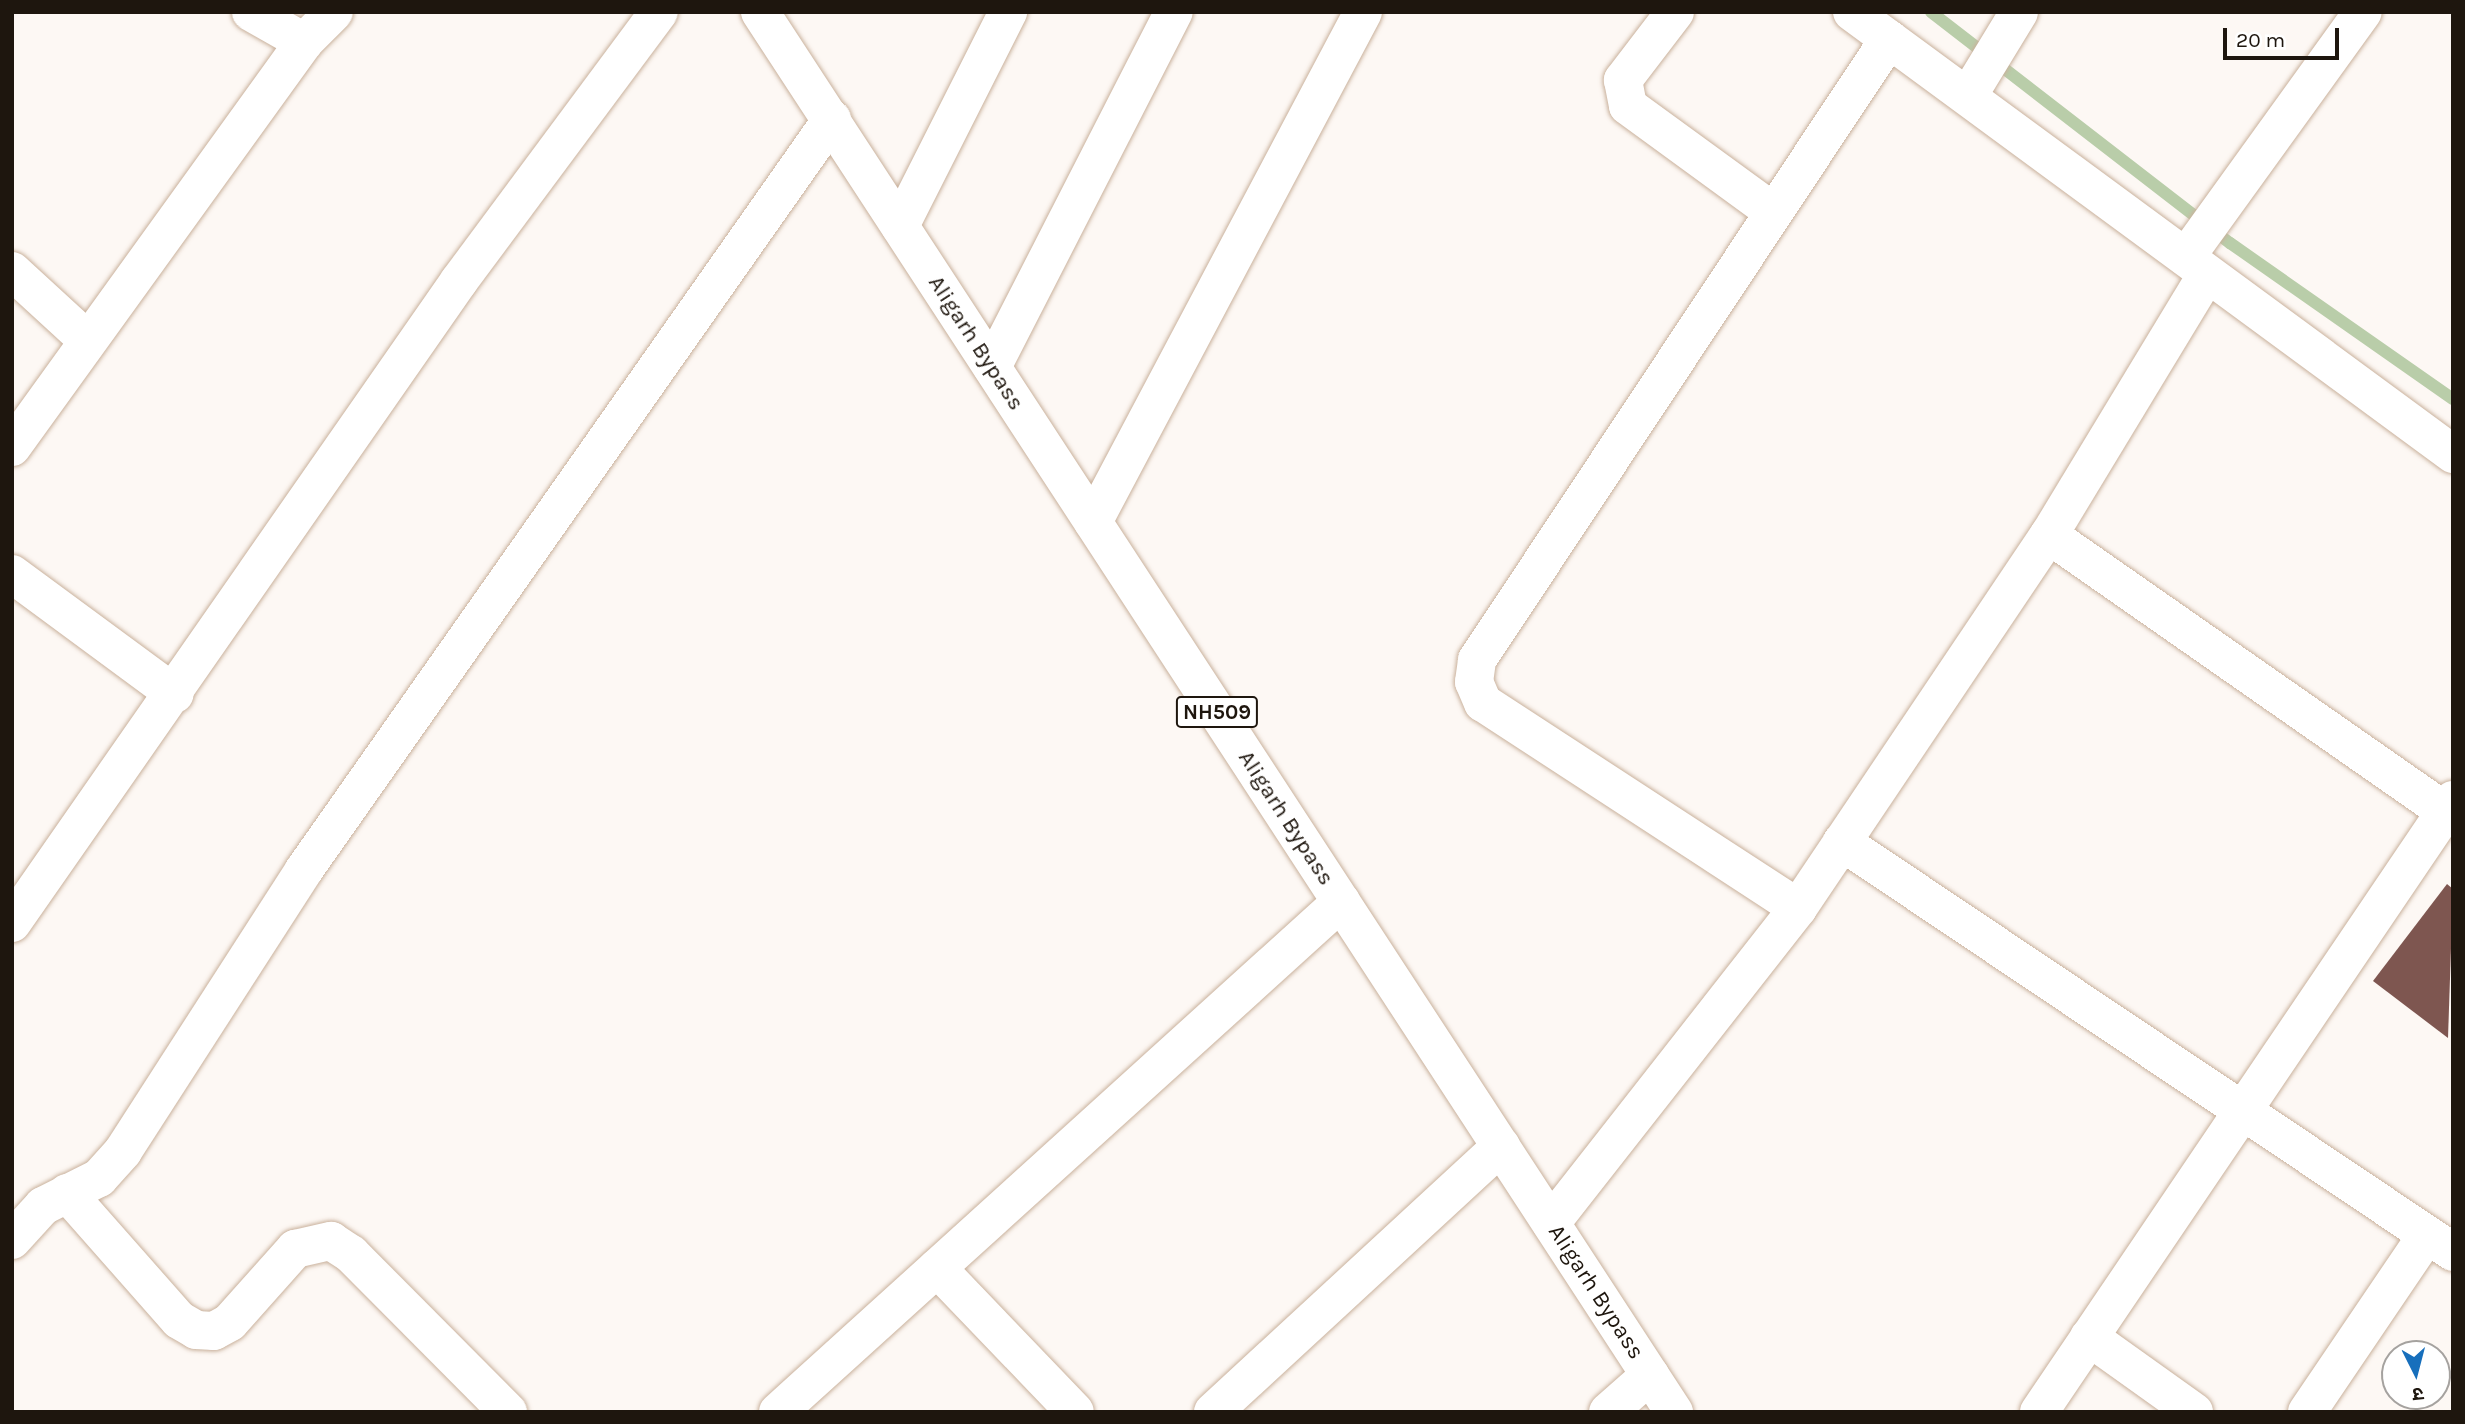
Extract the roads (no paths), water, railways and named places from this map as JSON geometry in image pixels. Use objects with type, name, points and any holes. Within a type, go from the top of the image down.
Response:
[{"type":"main road","points":[[251,12],[304,42]]},
{"type":"main road","points":[[12,447],[85,338],[304,42],[334,12]]},
{"type":"main road","points":[[12,923],[176,694],[459,281],[659,12]]},
{"type":"main road","points":[[900,226],[1008,12]]},
{"type":"main road","points":[[992,367],[1174,12]]},
{"type":"main road","points":[[1093,522],[1363,12]]},
{"type":"main road","points":[[1675,12],[1623,80],[1628,106],[1772,211]]},
{"type":"main road","points":[[1852,12],[1889,39],[1982,72],[2202,247],[2453,454]]},
{"type":"main road","points":[[1982,72],[2019,12]]},
{"type":"main road","points":[[1551,1223],[1798,908],[2049,535],[2202,247],[2363,12]]},
{"type":"main road","name":"Aligarh Bypass","points":[[763,14],[1674,1412]]},
{"type":"main road","points":[[1798,908],[1483,703],[1474,682],[1477,660],[1772,211],[1889,39]]},
{"type":"main road","points":[[12,1240],[43,1206],[99,1178],[123,1151],[304,870],[832,119]]},
{"type":"main road","points":[[12,271],[85,338]]},
{"type":"main road","points":[[2039,1412],[2450,809],[2049,535]]},
{"type":"main road","points":[[12,574],[176,694]]},
{"type":"main road","points":[[1842,842],[2440,1243],[2307,1412]]},
{"type":"main road","points":[[778,1412],[1341,902]]},
{"type":"main road","points":[[1213,1412],[1501,1146]]},
{"type":"main road","points":[[67,1194],[179,1320],[196,1330],[214,1331],[230,1322],[295,1249],[331,1241],[351,1254],[508,1412]]},
{"type":"main road","points":[[937,1268],[1075,1412]]},
{"type":"main road","points":[[2089,1337],[2194,1412]]},
{"type":"main road","points":[[1608,1412],[1650,1375]]},
{"type":"waterway","points":[[1931,12],[2230,243],[2453,399]]}]
